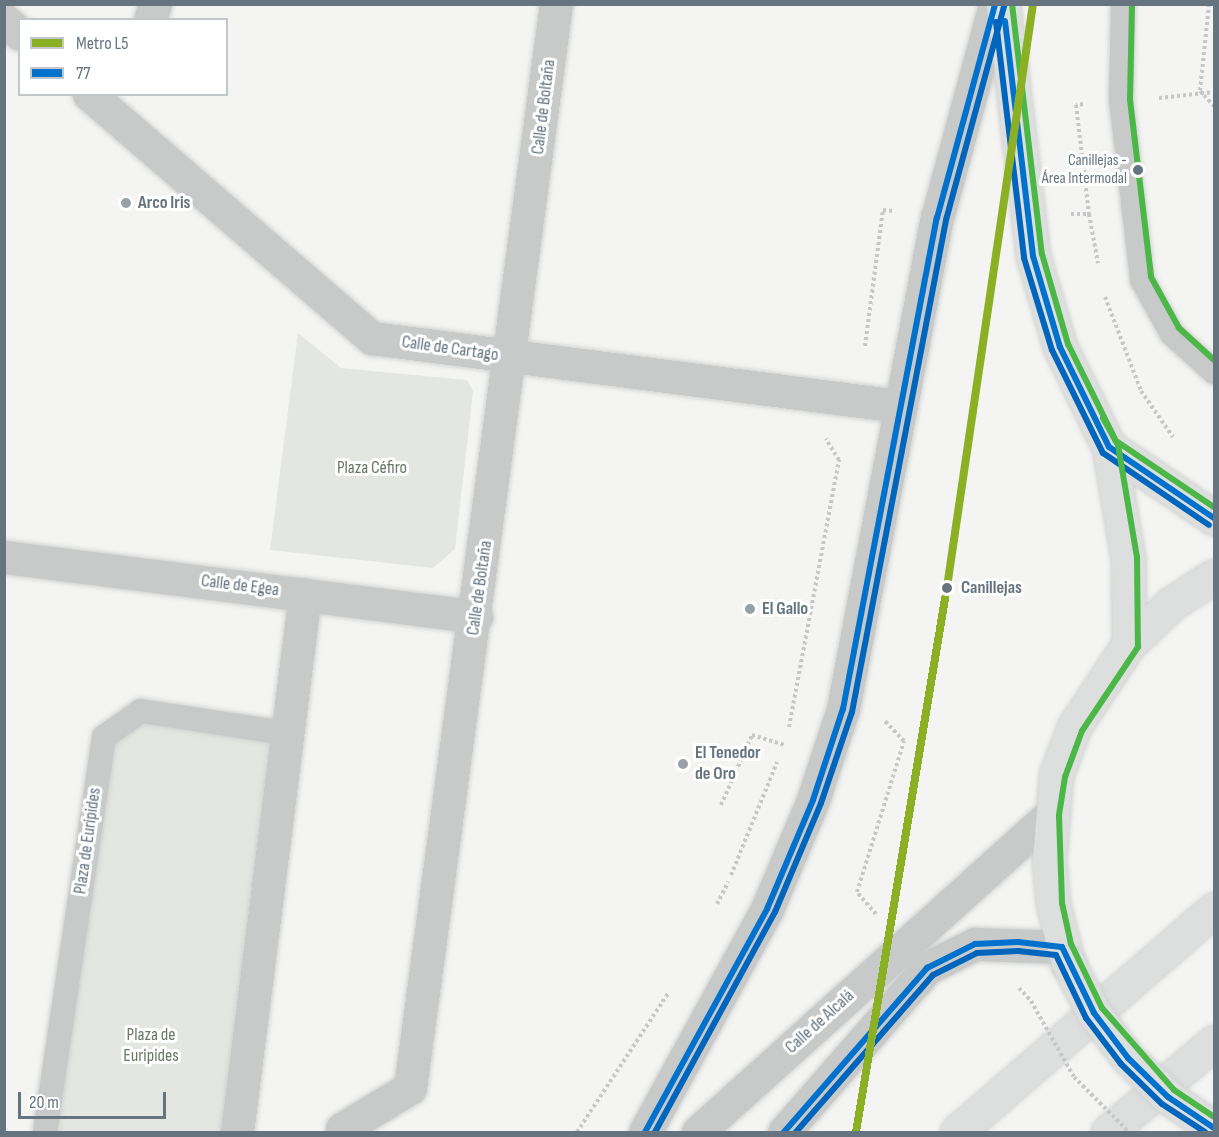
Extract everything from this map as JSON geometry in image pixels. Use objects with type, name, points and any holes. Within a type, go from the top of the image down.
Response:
[{"type":"main road","points":[[1003,4],[1033,256],[1060,347],[1109,447],[1128,558],[1129,644]]},
{"type":"main road","points":[[1109,447],[1215,518]]},
{"type":"main road","points":[[1215,576],[1171,604],[1129,644],[1074,727],[1050,815],[1053,904],[1065,955],[1094,1013],[1128,1058],[1168,1097],[1215,1128]]},
{"type":"main road","points":[[957,1132],[1215,909]]},
{"type":"main road","points":[[1108,1132],[1215,1042]]},
{"type":"street","name":"Calle de Boltaña","points":[[343,1131],[410,1088],[513,359],[556,4]]},
{"type":"street","points":[[645,1132],[767,909],[813,800],[843,709],[899,406],[937,218],[995,4]]},
{"type":"street","points":[[4,21],[18,32]]},
{"type":"street","name":"Calle de Cartago","points":[[94,96],[119,106],[372,338],[513,359],[899,406]]},
{"type":"street","name":"Calle de Egea","points":[[4,557],[476,617]]},
{"type":"street","points":[[237,1132],[284,734],[305,594]]},
{"type":"street","name":"Calle de Alcalá","points":[[698,1132],[1050,815]]},
{"type":"street","points":[[784,1132],[927,968],[975,944],[1065,955]]},
{"type":"lane","points":[[1123,4],[1121,100],[1142,280],[1172,334],[1215,372]]},
{"type":"lane","name":"Plaza de Eurípides","points":[[45,1132],[104,737],[141,711],[284,734]]},
{"type":"path","points":[[1209,4],[1200,91],[1215,106]]},
{"type":"path","points":[[712,914],[784,745],[796,698],[839,460],[825,437],[831,396]]},
{"type":"path","points":[[796,698],[888,721],[904,741],[857,892],[904,945]]},
{"type":"path","points":[[721,805],[752,735],[784,745]]},
{"type":"path","points":[[578,1132],[674,984]]},
{"type":"path","points":[[1017,986],[1074,1077],[1129,1132]]},
{"type":"green space","name":"Plaza Céfiro","points":[[298,333],[341,368],[467,380],[473,391],[455,549],[433,568],[270,550]]},
{"type":"green space","name":"Plaza de Euripides","points":[[148,722],[272,739],[224,1132],[58,1132],[54,1127],[112,744]]},
{"type":"metro line","name":"L5","points":[[856,1132],[947,587],[1033,4]]},
{"type":"transit line","name":"77","points":[[645,1132],[767,909],[813,800],[843,709],[937,218],[995,4]]},
{"type":"transit line","points":[[1012,4],[1042,254],[1068,344],[1118,445],[1137,557],[1138,647],[1082,731],[1065,777],[1059,816],[1062,903],[1071,944],[1102,1008],[1174,1090],[1214,1117]]},
{"type":"transit line","points":[[1132,4],[1130,100],[1151,277],[1179,328],[1214,360]]},
{"type":"transit line","points":[[655,1132],[775,912],[821,803],[852,712],[946,220],[1004,6]]},
{"type":"transit line","name":"77","points":[[1005,21],[1033,256],[1060,347],[1109,447],[1214,518]]},
{"type":"transit line","points":[[996,22],[1024,258],[1052,350],[1103,453],[1209,525]]},
{"type":"transit line","points":[[1103,418],[1116,441],[1214,507]]},
{"type":"transit line","name":"77","points":[[784,1132],[927,968],[975,944],[1018,942],[1062,947],[1094,1013],[1128,1058],[1168,1097],[1214,1128]]},
{"type":"transit line","points":[[796,1132],[933,975],[977,953],[1018,951],[1056,955],[1086,1018],[1121,1064],[1162,1104],[1205,1132]]},
{"type":"place","name":"Canillejas - Área Intermodal","points":[[1138,170]]},
{"type":"place","name":"Arco Iris","points":[[126,203]]},
{"type":"place","name":"Canillejas","points":[[947,588]]},
{"type":"place","name":"El Gallo","points":[[750,609]]},
{"type":"place","name":"El Tenedor de Oro","points":[[683,764]]}]
